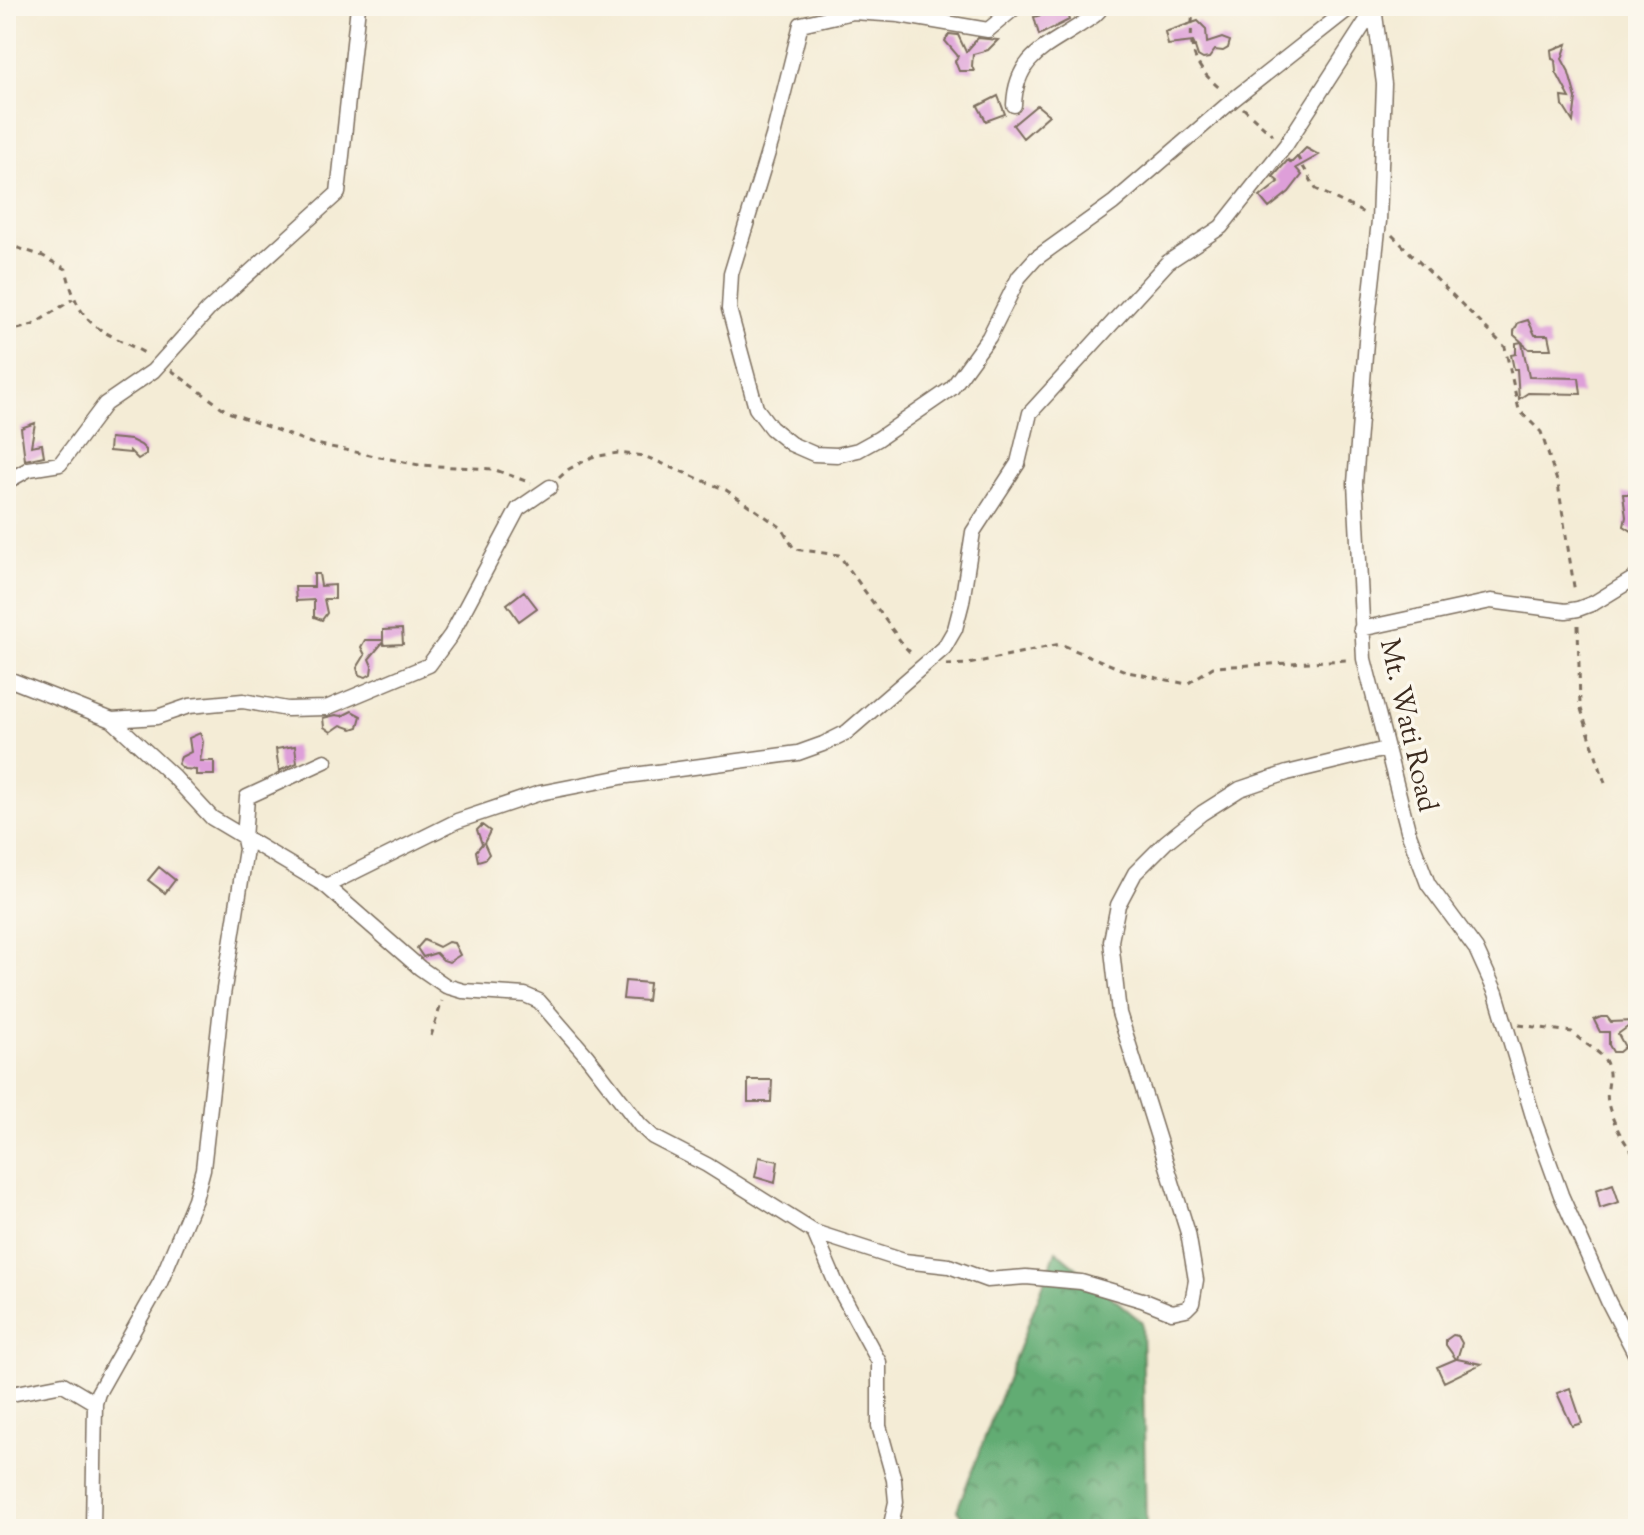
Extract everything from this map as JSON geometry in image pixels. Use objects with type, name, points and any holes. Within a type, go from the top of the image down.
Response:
[{"type":"street","points":[[6,482],[29,469],[60,464],[105,404],[153,371],[208,310],[338,193],[358,6]]},
{"type":"street","points":[[1017,6],[988,30],[899,15],[853,12],[801,24],[773,136],[731,274],[729,309],[756,408],[771,428],[791,444],[814,454],[837,455],[858,450],[952,388],[989,337],[1019,277],[1035,259],[1113,203],[1234,99],[1352,6]]},
{"type":"street","points":[[1014,105],[1015,86],[1035,52],[1099,12],[1102,6]]},
{"type":"street","points":[[326,886],[457,821],[526,797],[627,776],[798,753],[847,732],[944,648],[955,629],[973,532],[1018,463],[1030,413],[1168,262],[1221,227],[1286,145],[1374,8]]},
{"type":"street","name":"Mt. Wati Road","points":[[1374,8],[1384,84],[1379,221],[1355,483],[1364,659],[1409,834],[1428,884],[1476,949],[1496,993],[1535,1123],[1561,1195],[1608,1301],[1638,1359]]},
{"type":"street","points":[[112,720],[157,717],[189,706],[243,701],[287,709],[326,708],[429,665],[457,624],[518,509],[550,487]]},
{"type":"street","points":[[1361,629],[1491,601],[1566,611],[1578,609],[1594,603],[1638,576]]},
{"type":"street","points":[[6,678],[112,720],[174,777],[212,818],[326,886],[420,968],[446,986],[463,991],[525,995],[539,1001],[653,1137],[707,1165],[814,1232],[904,1261],[949,1266],[987,1280],[1026,1277],[1081,1282],[1172,1312],[1186,1309],[1192,1303],[1196,1280],[1188,1233],[1119,1013],[1111,941],[1118,905],[1135,873],[1166,842],[1202,813],[1240,789],[1287,773],[1386,749]]},
{"type":"street","points":[[93,1529],[95,1403],[102,1383],[140,1323],[160,1283],[195,1199],[203,1169],[228,958],[240,901],[246,849],[247,797],[325,761]]},
{"type":"street","points":[[814,1232],[835,1281],[879,1362],[879,1426],[894,1480],[896,1502],[890,1529]]},
{"type":"street","points":[[6,1395],[63,1384],[95,1403]]},
{"type":"path","points":[[1194,6],[1192,54],[1209,79],[1293,151],[1316,189],[1379,221],[1505,347],[1519,410],[1541,432],[1558,484],[1578,609],[1580,706],[1605,783]]},
{"type":"path","points":[[6,244],[43,256],[66,269],[73,299],[94,327],[161,362],[228,412],[311,443],[419,465],[493,469],[550,487],[569,469],[592,457],[618,453],[644,456],[726,490],[782,528],[794,549],[839,555],[904,646],[924,665],[969,664],[1060,644],[1128,672],[1187,684],[1213,667],[1364,659]]},
{"type":"path","points":[[6,332],[33,325],[73,299]]},
{"type":"path","points":[[431,1036],[446,986]]},
{"type":"path","points":[[1517,1024],[1572,1032],[1583,1044],[1599,1052],[1606,1060],[1611,1078],[1608,1101],[1626,1147],[1638,1157]]},
{"type":"green space","points":[[1056,1251],[1142,1322],[1146,1529],[972,1529],[957,1510]]},
{"type":"building","points":[[1065,8],[1069,20],[1039,35],[1034,17]]},
{"type":"building","points":[[1198,21],[1206,29],[1207,43],[1222,38],[1230,41],[1228,48],[1215,50],[1209,58],[1203,59],[1192,47],[1195,46],[1193,42],[1168,45],[1165,32]]},
{"type":"building","points":[[949,34],[958,35],[966,52],[978,38],[998,40],[988,50],[973,54],[974,71],[959,71],[955,61],[958,56],[945,41]]},
{"type":"building","points":[[1567,44],[1562,59],[1576,98],[1573,122],[1563,106],[1562,97],[1570,98],[1556,72],[1551,50]]},
{"type":"building","points":[[998,96],[1005,114],[986,121],[978,106]]},
{"type":"building","points":[[1037,105],[1049,115],[1023,138],[1013,125]]},
{"type":"building","points":[[1306,148],[1319,155],[1296,168],[1302,175],[1289,192],[1269,208],[1260,197],[1279,182],[1273,177],[1288,160],[1291,163]]},
{"type":"building","points":[[1528,320],[1535,335],[1548,335],[1551,349],[1529,349],[1522,343],[1529,377],[1579,378],[1581,394],[1528,393],[1519,399],[1517,369],[1514,369],[1511,355],[1516,354],[1516,343],[1522,342],[1514,331],[1518,323]]},
{"type":"building","points":[[35,423],[31,446],[42,444],[44,456],[25,460],[21,428]]},
{"type":"building","points":[[110,438],[131,440],[141,445],[146,454],[138,459],[130,451],[109,451]]},
{"type":"building","points":[[1623,494],[1638,494],[1638,535],[1624,526]]},
{"type":"building","points":[[314,574],[319,574],[321,586],[335,585],[335,599],[324,599],[327,613],[322,620],[314,617],[314,600],[296,601],[295,587],[314,587]]},
{"type":"building","points":[[524,591],[537,608],[519,621],[507,604]]},
{"type":"building","points":[[402,629],[403,644],[384,645],[383,642],[369,659],[371,674],[366,677],[359,675],[357,668],[365,655],[361,647],[365,640],[383,640],[383,630]]},
{"type":"building","points":[[352,711],[361,716],[358,727],[352,729],[341,725],[331,732],[324,727],[323,718],[342,716]]},
{"type":"building","points":[[200,733],[203,742],[200,761],[214,761],[214,775],[196,775],[196,770],[184,769],[178,764],[181,757],[191,752],[189,738]]},
{"type":"building","points":[[295,746],[297,763],[279,771],[276,749]]},
{"type":"building","points":[[482,825],[490,831],[484,843],[489,854],[478,861],[476,851],[482,844],[477,830]]},
{"type":"building","points":[[159,867],[175,880],[165,893],[148,880]]},
{"type":"building","points":[[424,940],[439,947],[448,942],[454,943],[460,955],[449,962],[436,953],[423,957],[417,948]]},
{"type":"building","points":[[625,981],[649,983],[647,1001],[623,999]]},
{"type":"building","points":[[1607,1017],[1611,1022],[1636,1021],[1618,1034],[1625,1047],[1619,1052],[1613,1052],[1609,1045],[1609,1032],[1600,1032],[1594,1020]]},
{"type":"building","points":[[748,1080],[772,1080],[771,1102],[748,1102]]},
{"type":"building","points":[[759,1157],[778,1161],[775,1183],[755,1177]]},
{"type":"building","points":[[1613,1184],[1619,1202],[1600,1208],[1596,1190]]},
{"type":"building","points":[[1453,1335],[1458,1336],[1462,1343],[1457,1359],[1481,1364],[1444,1382],[1437,1367],[1456,1359],[1446,1345],[1446,1340]]},
{"type":"building","points":[[1570,1388],[1582,1423],[1572,1426],[1557,1393]]}]
